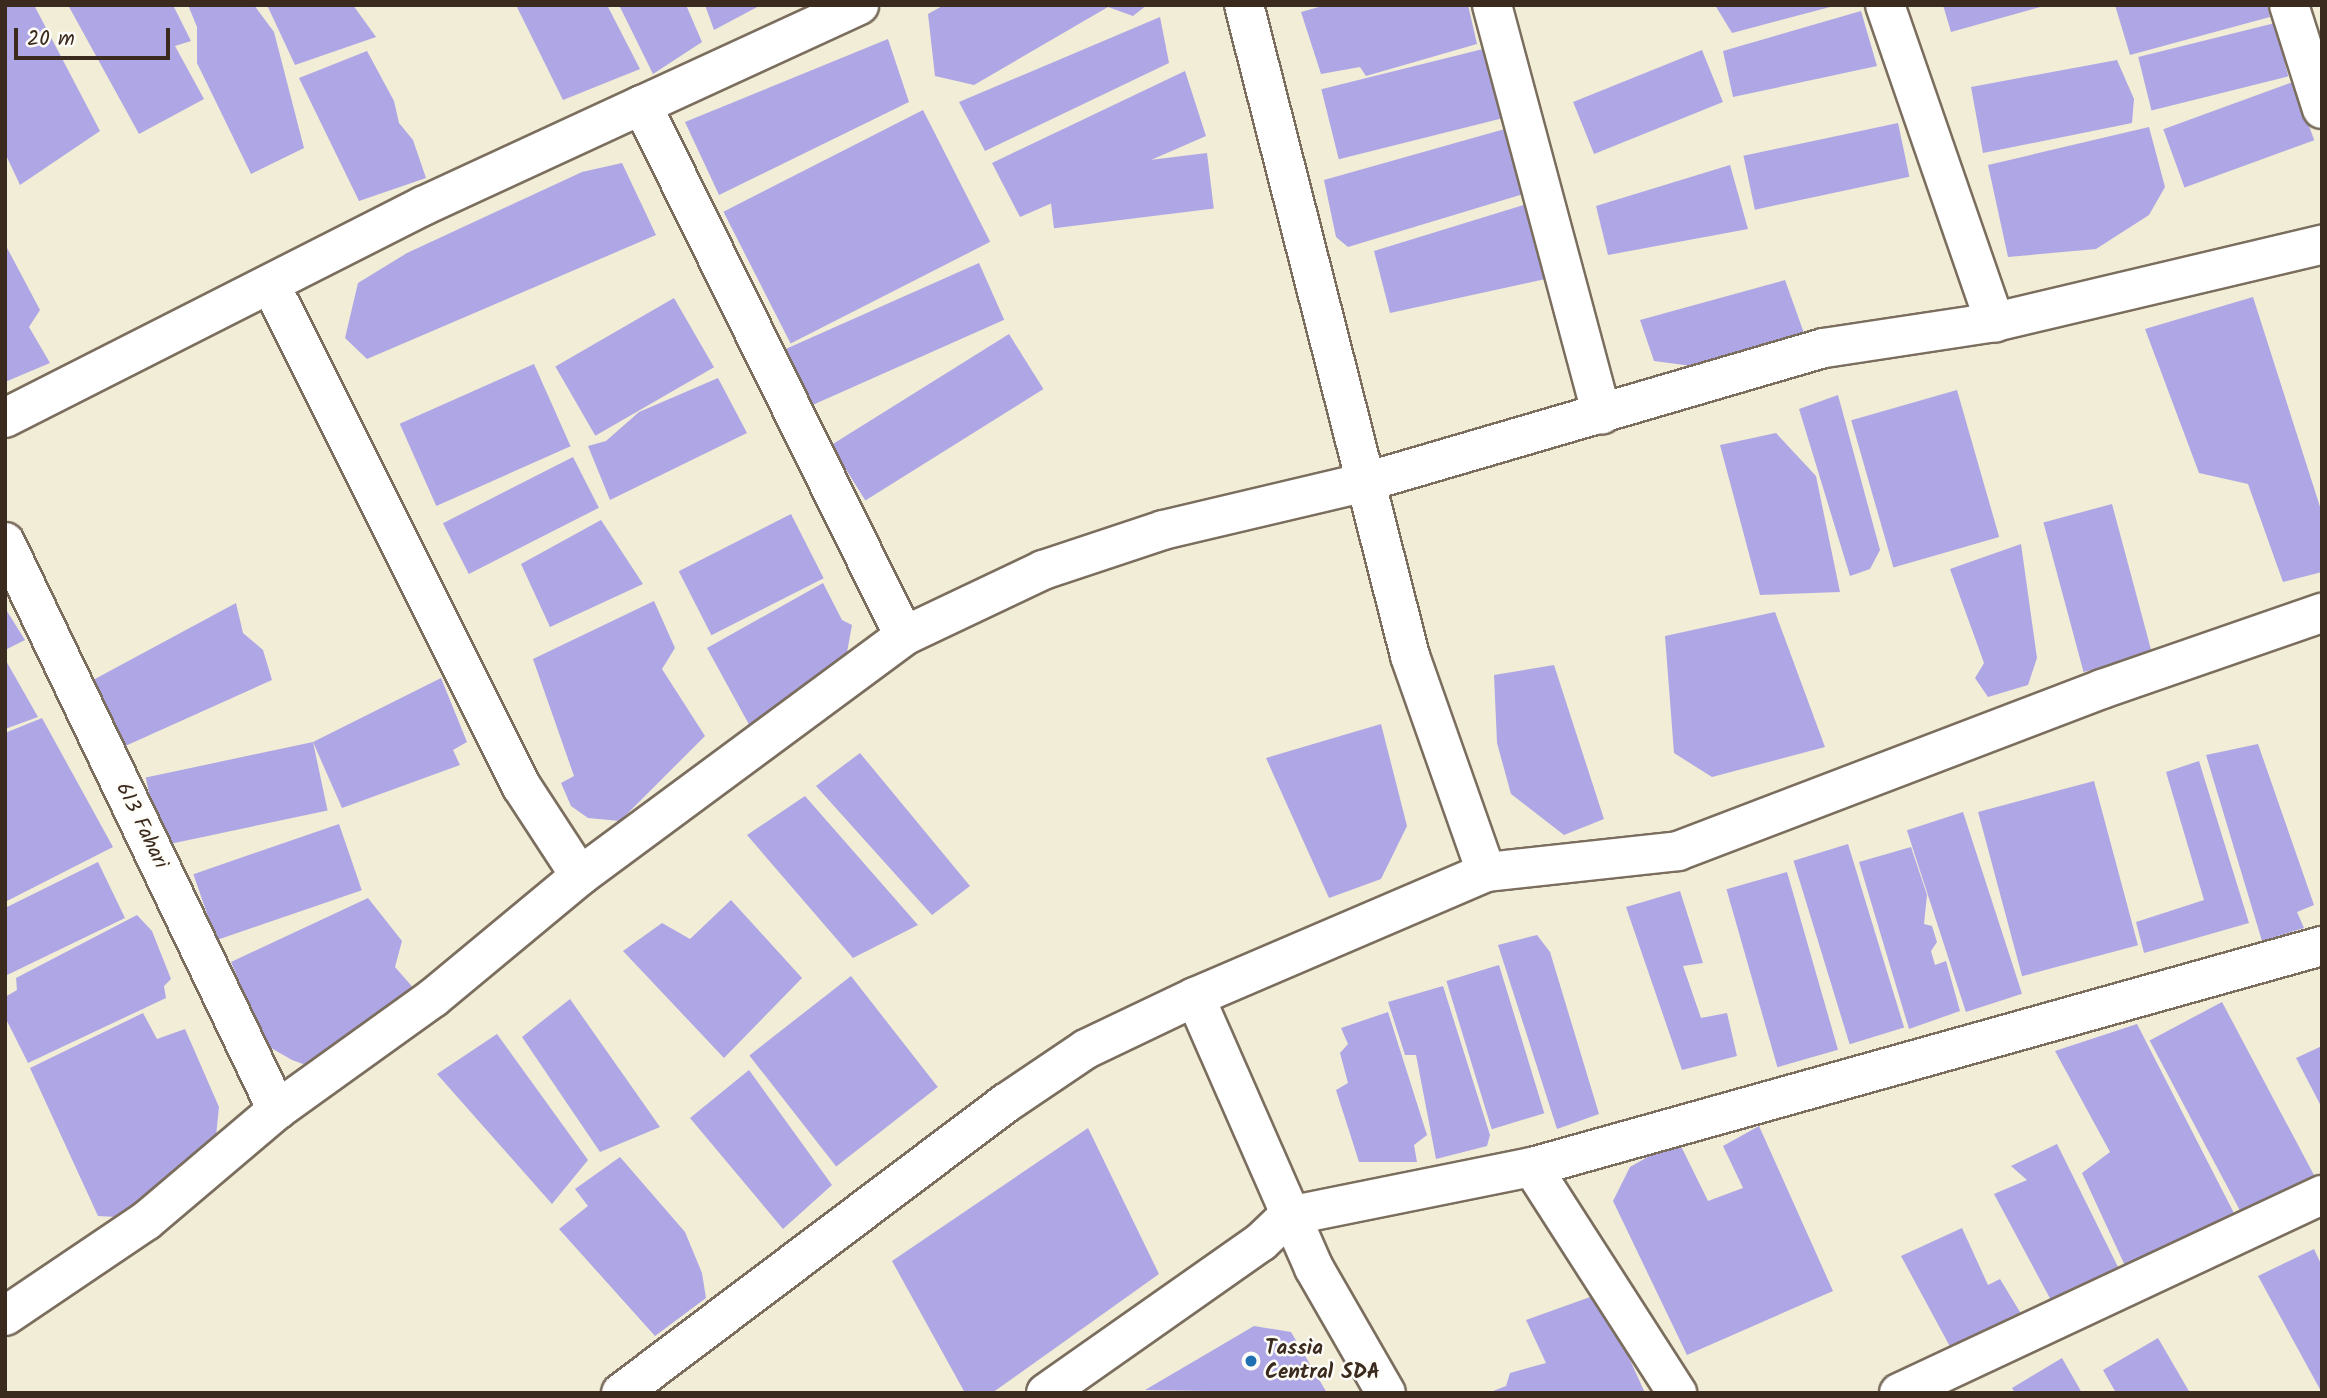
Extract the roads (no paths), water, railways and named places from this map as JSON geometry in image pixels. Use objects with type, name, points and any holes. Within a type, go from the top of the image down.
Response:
[{"type":"street","points":[[5,418],[271,288],[423,206],[859,5]]},
{"type":"street","points":[[1244,5],[1362,483],[1410,656],[1486,872]]},
{"type":"street","points":[[1492,5],[1602,415]]},
{"type":"street","points":[[1885,5],[1995,322]]},
{"type":"street","points":[[2289,5],[2322,108]]},
{"type":"street","points":[[642,105],[904,636]]},
{"type":"street","points":[[5,1316],[146,1221],[277,1110],[433,998],[580,876],[904,636],[1043,570],[1151,534],[1362,483],[1824,348],[1995,322],[2322,245]]},
{"type":"street","points":[[271,288],[522,788],[580,876]]},
{"type":"street","name":"613 Fahari","points":[[5,542],[277,1110]]},
{"type":"street","points":[[621,1393],[1006,1103],[1086,1049],[1195,997],[1486,872],[1678,851],[2102,689],[2322,613]]},
{"type":"street","points":[[1070,1385],[1261,1242],[1288,1216],[1532,1167],[2322,946]]},
{"type":"street","points":[[1195,997],[1288,1216],[1386,1393]]},
{"type":"street","points":[[1532,1167],[1677,1393]]},
{"type":"street","points":[[1899,1393],[2322,1195]]},
{"type":"place","name":"Tassia Central SDA","points":[[1251,1361]]}]
